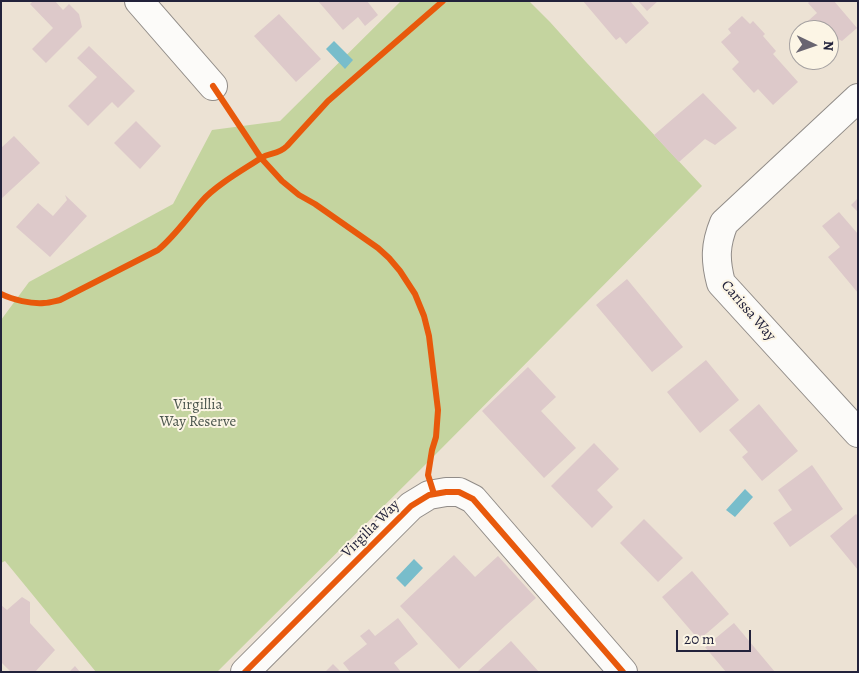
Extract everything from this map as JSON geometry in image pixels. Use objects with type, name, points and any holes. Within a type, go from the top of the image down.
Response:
[{"type":"street","points":[[139,1],[212,86]]},
{"type":"street","name":"Carissa Way","points":[[858,98],[724,223],[718,238],[717,253],[721,283],[858,433]]},
{"type":"street","name":"Virgilia Way","points":[[245,672],[411,506],[429,495],[446,492],[459,492],[473,499],[623,672]]},
{"type":"green space","name":"Virgillia Way Reserve","points":[[401,1],[529,1],[702,186],[217,672],[96,672],[5,561],[1,563],[1,320],[29,282],[173,204],[212,130],[280,121]]},
{"type":"water","points":[[334,41],[353,60],[345,69],[326,49]]},
{"type":"water","points":[[745,489],[753,497],[735,517],[726,510]]},
{"type":"water","points":[[414,559],[423,568],[405,587],[396,578]]},
{"type":"building","points":[[33,1],[55,1],[63,10],[69,4],[79,14],[82,27],[46,63],[32,49],[53,28],[30,4]]},
{"type":"building","points":[[318,1],[367,1],[378,15],[365,26],[358,17],[343,30]]},
{"type":"building","points":[[583,1],[630,1],[649,23],[626,44],[620,37],[616,40]]},
{"type":"building","points":[[638,1],[658,1],[647,11]]},
{"type":"building","points":[[810,1],[834,1],[857,28],[842,41],[839,40],[839,20],[809,20],[817,13],[808,3]]},
{"type":"building","points":[[279,14],[321,59],[296,82],[254,36]]},
{"type":"building","points":[[742,16],[750,24],[753,21],[765,34],[763,36],[776,51],[773,54],[798,82],[773,105],[758,89],[754,93],[732,69],[739,62],[721,42],[731,33],[728,29]]},
{"type":"building","points":[[89,46],[135,91],[118,108],[112,102],[88,126],[68,106],[97,77],[77,58]]},
{"type":"building","points":[[703,93],[737,128],[715,145],[705,139],[679,162],[654,135]]},
{"type":"building","points":[[136,121],[161,146],[140,169],[114,143]]},
{"type":"building","points":[[14,136],[40,163],[1,199],[1,148]]},
{"type":"building","points":[[65,195],[87,216],[50,257],[16,227],[38,203],[53,216],[67,200]]},
{"type":"building","points":[[858,198],[858,212],[851,205]]},
{"type":"building","points":[[839,212],[858,234],[858,293],[828,257],[840,247],[822,226]]},
{"type":"building","points":[[627,279],[683,347],[652,372],[596,305]]},
{"type":"building","points":[[706,360],[739,400],[700,433],[667,392]]},
{"type":"building","points":[[528,367],[556,397],[541,411],[576,448],[544,478],[482,411]]},
{"type":"building","points":[[759,404],[798,451],[762,481],[742,457],[748,452],[729,430]]},
{"type":"building","points":[[594,443],[619,469],[597,490],[613,507],[592,528],[551,486]]},
{"type":"building","points":[[812,465],[843,509],[790,547],[773,523],[792,510],[778,490]]},
{"type":"building","points":[[856,514],[858,516],[858,570],[830,536]]},
{"type":"building","points":[[644,519],[683,558],[658,582],[620,543]]},
{"type":"building","points":[[454,555],[475,577],[498,556],[536,598],[459,669],[400,606]]},
{"type":"building","points":[[692,571],[729,614],[699,640],[662,597]]},
{"type":"building","points":[[22,597],[30,602],[30,623],[55,650],[35,672],[11,672],[1,662],[1,605],[7,610]]},
{"type":"building","points":[[398,618],[418,644],[394,663],[401,672],[350,672],[343,663],[367,644],[360,636],[369,629],[375,636]]},
{"type":"building","points":[[734,623],[775,672],[726,672],[705,647]]},
{"type":"building","points":[[511,641],[539,672],[477,672]]},
{"type":"building","points":[[333,664],[341,672],[325,672]]},
{"type":"building","points":[[75,666],[80,672],[69,672]]},
{"type":"cycle path","points":[[213,86],[261,158],[284,149],[328,101],[443,1]]},
{"type":"cycle path","points":[[1,294],[16,300],[33,303],[60,300],[158,250],[208,195],[261,158],[282,181],[299,195],[378,248],[400,271],[415,294],[424,316],[429,336],[438,410],[436,437],[428,475],[434,494]]},
{"type":"cycle path","points":[[245,672],[411,506],[429,495],[446,492],[459,492],[473,499],[623,672]]}]
